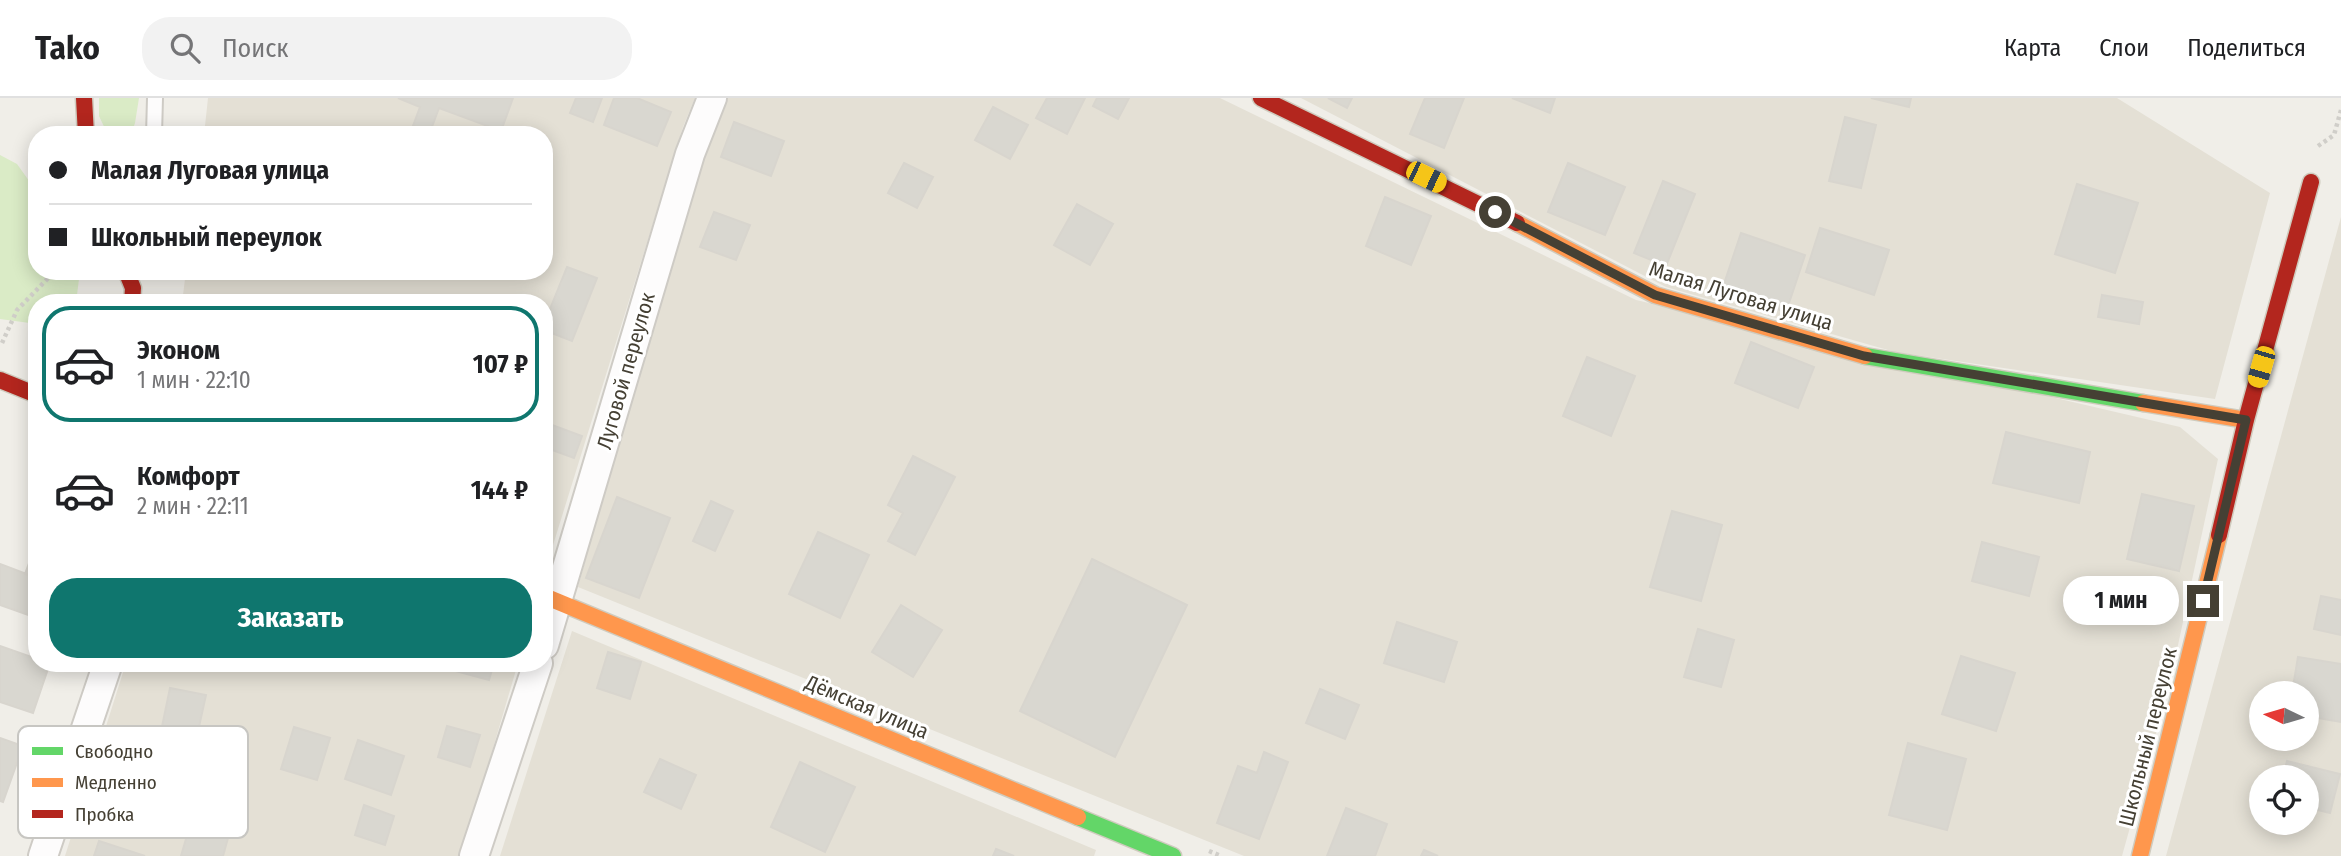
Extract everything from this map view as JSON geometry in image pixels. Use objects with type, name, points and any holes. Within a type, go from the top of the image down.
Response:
[{"type":"street","points":[[84,98],[86,126]]},
{"type":"street","name":"Луговой переулок","points":[[553,596],[690,154],[712,98]]},
{"type":"street","name":"Малая Луговая улица","points":[[1261,98],[1472,200],[1655,295],[1864,356],[2246,420]]},
{"type":"street","name":"Школьный переулок","points":[[2140,856],[2246,420],[2311,182]]},
{"type":"street","points":[[0,380],[28,391]]},
{"type":"street","name":"Дёмская улица","points":[[553,599],[1155,853]]},
{"type":"street","points":[[87,726],[105,672]]},
{"type":"street","points":[[474,856],[535,672]]},
{"type":"street","points":[[43,856],[49,838]]},
{"type":"lane","points":[[154,126],[155,98]]},
{"type":"path","points":[[2334,135],[2341,110]]},
{"type":"path","points":[[32,294],[46,280]]},
{"type":"path","points":[[0,346],[16,310],[28,298]]},
{"type":"shaded area","points":[[208,98],[695,98],[683,127],[553,545],[553,294],[183,294],[185,280],[553,280],[553,126],[205,126]]},
{"type":"shaded area","points":[[728,98],[1220,98],[1636,300],[2180,427],[2218,459],[2169,687],[2122,856],[1244,856],[578,587],[675,235]]},
{"type":"shaded area","points":[[1301,98],[2117,98],[2270,193],[2215,399],[1895,352],[1666,287]]},
{"type":"shaded area","points":[[2341,217],[2341,856],[2166,856]]},
{"type":"shaded area","points":[[572,631],[1096,850],[1094,856],[500,856]]},
{"type":"shaded area","points":[[123,672],[515,672],[459,856],[65,856],[71,838],[248,838],[248,726],[106,726]]},
{"type":"green space","points":[[99,98],[139,98],[134,126],[104,126],[99,116]]},
{"type":"green space","points":[[0,155],[17,164],[28,179],[28,280],[79,280],[77,294],[28,294],[28,323],[0,319]]},
{"type":"building","points":[[398,98],[513,98],[503,126],[488,126],[439,108],[432,126],[413,126],[420,107]]},
{"type":"building","points":[[576,98],[602,98],[593,122],[570,113]]},
{"type":"building","points":[[614,98],[637,98],[671,112],[657,146],[604,125]]},
{"type":"building","points":[[1047,98],[1085,98],[1067,134],[1036,118]]},
{"type":"building","points":[[1097,98],[1129,98],[1118,119],[1093,106]]},
{"type":"building","points":[[1328,98],[1352,98],[1347,108]]},
{"type":"building","points":[[1425,98],[1464,98],[1444,148],[1410,134]]},
{"type":"building","points":[[1512,98],[1555,98],[1550,113]]},
{"type":"building","points":[[1871,98],[1911,98],[1909,107]]},
{"type":"building","points":[[993,107],[1028,125],[1010,159],[975,140]]},
{"type":"building","points":[[1845,117],[1876,125],[1861,188],[1829,181]]},
{"type":"building","points":[[734,122],[784,141],[771,176],[721,157]]},
{"type":"building","points":[[904,163],[933,177],[917,208],[888,193]]},
{"type":"building","points":[[1568,163],[1625,187],[1605,235],[1548,212]]},
{"type":"building","points":[[1663,181],[1695,194],[1666,266],[1634,253]]},
{"type":"building","points":[[2077,184],[2138,203],[2115,273],[2055,254]]},
{"type":"building","points":[[1385,197],[1431,216],[1411,265],[1366,246]]},
{"type":"building","points":[[1077,204],[1113,224],[1090,265],[1054,245]]},
{"type":"building","points":[[714,212],[750,225],[736,260],[700,247]]},
{"type":"building","points":[[1820,228],[1889,250],[1874,295],[1806,272]]},
{"type":"building","points":[[1741,233],[1805,255],[1786,312],[1722,290]]},
{"type":"building","points":[[567,267],[597,278],[572,341],[553,334],[553,302]]},
{"type":"building","points":[[2102,295],[2143,302],[2139,324],[2098,317]]},
{"type":"building","points":[[1751,342],[1814,367],[1798,408],[1735,383]]},
{"type":"building","points":[[1587,357],[1635,376],[1611,436],[1563,416]]},
{"type":"building","points":[[553,425],[582,436],[574,458],[553,450]]},
{"type":"building","points":[[2006,432],[2090,452],[2079,503],[1993,483]]},
{"type":"building","points":[[913,456],[955,477],[915,555],[888,541],[903,513],[888,505]]},
{"type":"building","points":[[2142,494],[2194,506],[2179,571],[2127,559]]},
{"type":"building","points":[[617,497],[670,518],[639,598],[586,578]]},
{"type":"building","points":[[711,501],[733,511],[715,551],[693,541]]},
{"type":"building","points":[[1672,511],[1722,525],[1701,601],[1650,587]]},
{"type":"building","points":[[818,532],[869,555],[840,618],[789,594]]},
{"type":"building","points":[[1982,542],[2039,557],[2029,596],[1972,581]]},
{"type":"building","points":[[1092,559],[1187,605],[1115,757],[1020,711]]},
{"type":"building","points":[[0,564],[28,575],[28,615],[0,605]]},
{"type":"building","points":[[2321,596],[2341,600],[2341,635],[2314,629]]},
{"type":"building","points":[[901,605],[942,630],[913,677],[872,652]]},
{"type":"building","points":[[1397,622],[1457,642],[1444,682],[1384,663]]},
{"type":"building","points":[[1698,629],[1734,640],[1721,687],[1684,677]]},
{"type":"building","points":[[0,646],[28,656],[28,672],[47,672],[33,713],[0,702]]},
{"type":"building","points":[[608,652],[641,662],[630,699],[597,688]]},
{"type":"building","points":[[1961,656],[2015,673],[1996,731],[1942,714]]},
{"type":"building","points":[[2298,657],[2341,664],[2341,722],[2319,718],[2319,681],[2294,681]]},
{"type":"building","points":[[459,672],[491,672],[489,680]]},
{"type":"building","points":[[170,688],[206,695],[199,726],[162,726]]},
{"type":"building","points":[[1320,689],[1359,705],[1345,739],[1306,723]]},
{"type":"building","points":[[447,726],[480,735],[470,767],[438,757]]},
{"type":"building","points":[[294,727],[330,738],[317,780],[281,769]]},
{"type":"building","points":[[0,738],[18,744],[18,760],[3,802],[0,801]]},
{"type":"building","points":[[358,740],[404,756],[391,795],[345,779]]},
{"type":"building","points":[[1908,743],[1966,759],[1947,830],[1889,815]]},
{"type":"building","points":[[1264,752],[1288,762],[1259,839],[1217,823],[1238,766],[1257,773]]},
{"type":"building","points":[[660,759],[696,775],[681,809],[644,792]]},
{"type":"building","points":[[2287,761],[2303,765],[2286,765]]},
{"type":"building","points":[[800,762],[855,787],[825,852],[771,827]]},
{"type":"building","points":[[2319,769],[2340,774],[2330,813],[2319,810]]},
{"type":"building","points":[[364,805],[394,816],[385,845],[355,835]]},
{"type":"building","points":[[1346,808],[1387,824],[1375,856],[1327,856]]},
{"type":"building","points":[[186,838],[228,838],[223,856],[181,856]]},
{"type":"building","points":[[99,841],[145,856],[94,856]]},
{"type":"building","points":[[996,849],[1014,856],[993,856]]},
{"type":"building","points":[[1424,850],[1438,856],[1421,856]]},
{"type":"traffic: fast","points":[[1865,356],[2143,403]]},
{"type":"traffic: fast","points":[[1078,817],[1173,856]]},
{"type":"traffic: slow","points":[[1517,223],[1655,295],[1865,356]]},
{"type":"traffic: slow","points":[[2143,403],[2246,420]]},
{"type":"traffic: slow","points":[[2140,856],[2219,535]]},
{"type":"traffic: slow","points":[[553,600],[1078,817]]},
{"type":"traffic: jam","points":[[84,98],[86,126]]},
{"type":"traffic: jam","points":[[1261,98],[1517,223]]},
{"type":"traffic: jam","points":[[2219,535],[2246,420],[2311,182]]},
{"type":"traffic: jam","points":[[130,280],[133,294]]},
{"type":"traffic: jam","points":[[0,380],[28,391]]},
{"type":"route","points":[[1495,212],[1655,295],[1864,356],[2246,420],[2203,601]]}]
